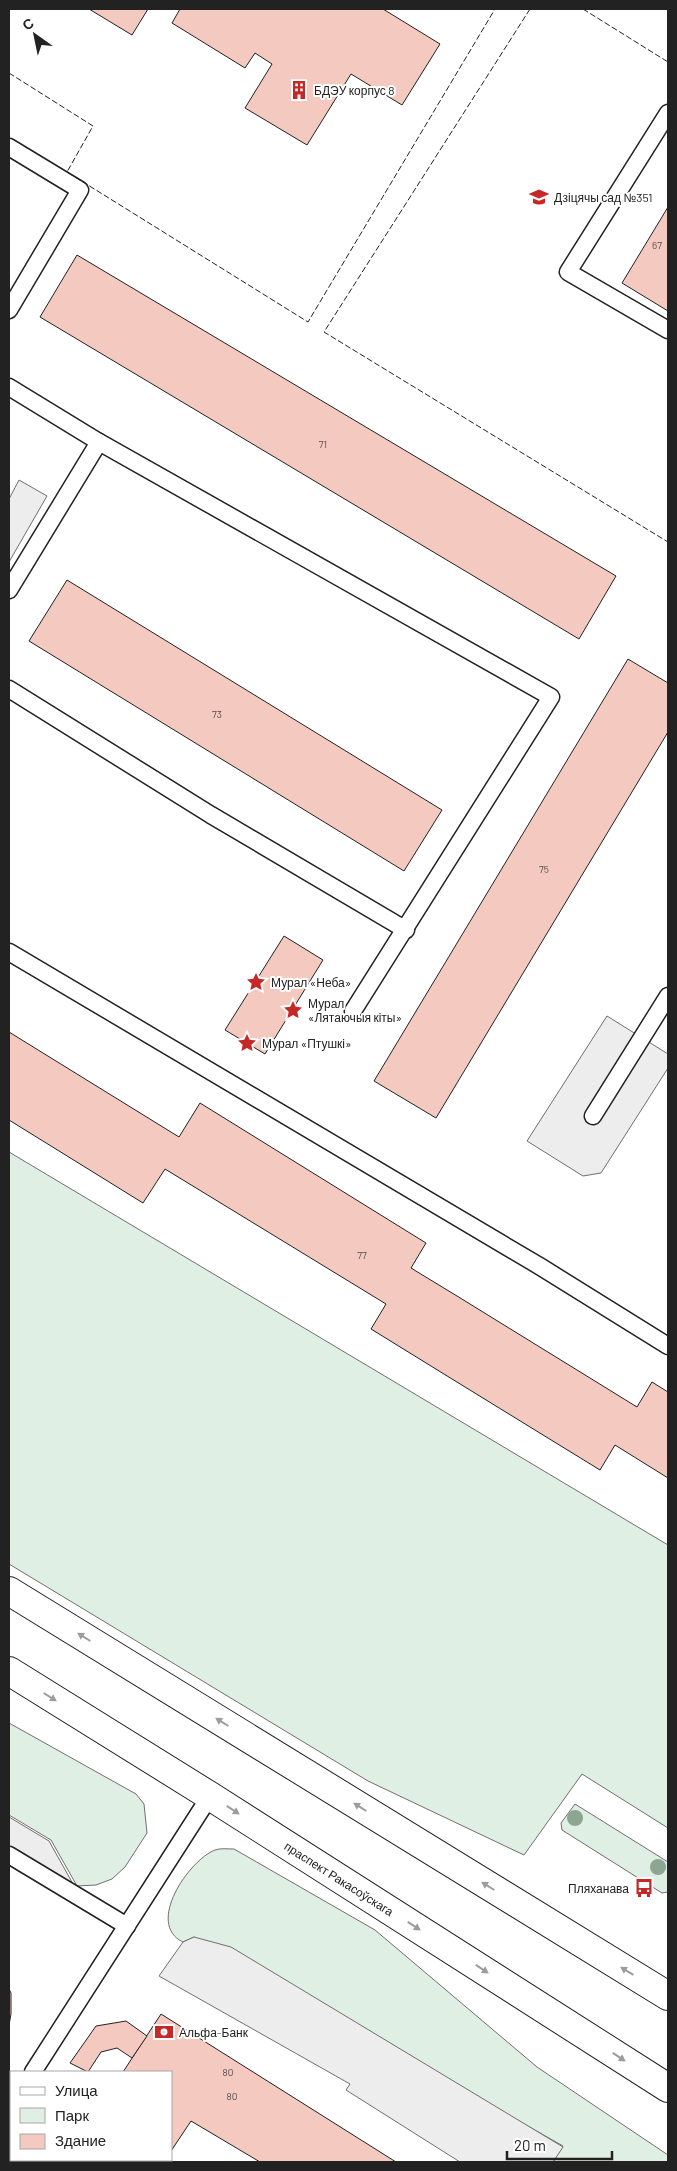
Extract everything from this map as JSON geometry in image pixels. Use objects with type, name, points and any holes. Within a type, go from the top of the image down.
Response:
[{"type":"main road","points":[[9,1591],[668,1996]]},
{"type":"main road","name":"праспект Ракасоўскага","points":[[9,1671],[210,1796],[668,2088]]},
{"type":"lane","points":[[668,113],[568,272],[668,330]]},
{"type":"lane","points":[[9,148],[80,190],[9,310]]},
{"type":"lane","points":[[9,387],[99,442],[551,697],[406,930],[353,1011]]},
{"type":"lane","points":[[9,590],[99,442]]},
{"type":"lane","points":[[9,689],[211,815],[406,930]]},
{"type":"lane","points":[[9,952],[533,1262],[668,1346]]},
{"type":"lane","points":[[593,1116],[668,996]]},
{"type":"lane","points":[[34,2071],[210,1796]]},
{"type":"lane","points":[[9,1854],[127,1926]]},
{"type":"green space","points":[[9,1152],[668,1545],[668,1828],[582,1774],[524,1855],[368,1781],[9,1564]]},
{"type":"green space","points":[[9,1723],[136,1794],[144,1804],[147,1833],[125,1867],[112,1879],[96,1885],[77,1886],[51,1840],[9,1815]]},
{"type":"green space","points":[[575,1804],[668,1862],[668,1892],[662,1893],[562,1830],[561,1823]]},
{"type":"green space","points":[[217,1849],[234,1849],[375,1930],[537,2067],[668,2155],[668,2162],[553,2162],[563,2146],[194,1937],[183,1942],[172,1933],[168,1921],[175,1893],[183,1879],[205,1856]]},
{"type":"shaded area","points":[[19,480],[47,496],[9,562],[9,499]]},
{"type":"shaded area","points":[[607,1016],[668,1054],[668,1068],[601,1173],[583,1176],[527,1141]]},
{"type":"shaded area","points":[[9,1817],[49,1841],[73,1884],[9,1846]]},
{"type":"shaded area","points":[[194,1937],[231,1947],[563,2147],[553,2162],[460,2162],[346,2090],[350,2084],[159,1976],[183,1942]]},
{"type":"building","points":[[89,9],[148,9],[132,35]]},
{"type":"building","name":"БДЭУ корпус 8","points":[[180,9],[383,9],[440,44],[402,105],[351,74],[307,145],[245,108],[272,64],[255,53],[245,68],[172,23]]},
{"type":"building","points":[[668,207],[668,311],[622,283]]},
{"type":"building","points":[[77,255],[616,576],[579,639],[40,317]]},
{"type":"building","points":[[67,580],[442,810],[404,871],[29,641]]},
{"type":"building","points":[[628,659],[668,683],[668,732],[436,1118],[374,1081]]},
{"type":"building","points":[[284,936],[323,960],[265,1054],[225,1030]]},
{"type":"building","points":[[9,1032],[179,1137],[200,1103],[426,1243],[411,1268],[637,1407],[652,1382],[668,1392],[668,1478],[615,1445],[600,1470],[371,1329],[386,1304],[165,1169],[143,1203],[9,1120]]},
{"type":"building","points":[[9,1989],[11,1993],[11,2014],[9,2025]]},
{"type":"building","points":[[161,2014],[396,2162],[260,2162],[191,2121],[172,2150],[172,2071],[124,2071]]},
{"type":"building","points":[[126,2021],[147,2036],[132,2058],[117,2048],[101,2052],[89,2071],[86,2071],[70,2063],[96,2026]]},
{"type":"fence","points":[[9,73],[93,126],[67,172],[308,322],[495,9]]},
{"type":"fence","points":[[530,9],[324,332],[668,542]]},
{"type":"fence","points":[[583,9],[668,62]]},
{"type":"place","name":"БДЭУ корпус 8","points":[[299,90]]},
{"type":"place","name":"Дзіцячы сад №351","points":[[539,197]]},
{"type":"place","name":"Мурал «Неба»","points":[[256,982]]},
{"type":"place","name":"Мурал «Лятаючыя кіты»","points":[[293,1010]]},
{"type":"place","name":"Мурал «Птушкі»","points":[[247,1043]]},
{"type":"place","name":"Пляханава","points":[[644,1888]]},
{"type":"place","name":"Альфа-Банк","points":[[164,2032]]}]
